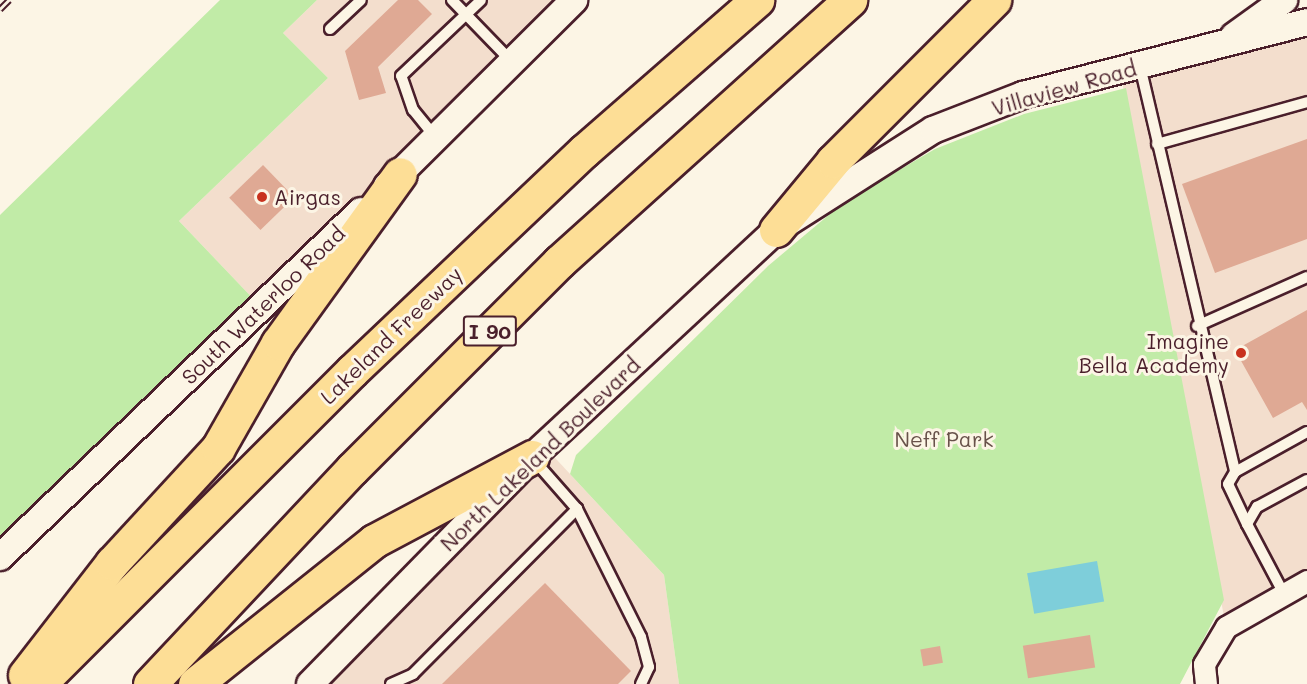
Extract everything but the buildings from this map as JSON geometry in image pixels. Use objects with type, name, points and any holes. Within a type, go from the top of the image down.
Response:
[{"type":"highway","name":"Lakeland Freeway","points":[[39,684],[62,646],[584,151],[757,0]]},
{"type":"highway","name":"I 90","points":[[150,684],[352,469],[559,262],[850,0]]},
{"type":"highway","points":[[776,230],[833,161],[994,0]]},
{"type":"highway","points":[[18,684],[62,646],[112,563],[218,448],[278,343],[400,174]]},
{"type":"highway","points":[[195,684],[374,541],[532,458]]},
{"type":"street","points":[[1220,46],[1284,0]]},
{"type":"street","name":"South Waterloo Road","points":[[0,557],[400,174],[512,62],[563,4]]},
{"type":"street","name":"Villaview Road","points":[[776,230],[933,129],[1023,95],[1307,22]]},
{"type":"street","name":"North Lakeland Boulevard","points":[[310,684],[532,458],[776,230]]},
{"type":"street","points":[[1206,684],[1204,664],[1226,627],[1284,594],[1306,585]]},
{"type":"lane","points":[[330,29],[361,0]]},
{"type":"lane","points":[[452,0],[512,62]]},
{"type":"lane","points":[[436,138],[413,110],[401,76],[481,0]]},
{"type":"lane","points":[[1140,66],[1197,326],[1235,472]]},
{"type":"lane","points":[[1157,144],[1307,102]]},
{"type":"lane","points":[[1197,326],[1307,277]]},
{"type":"lane","points":[[1284,594],[1228,484],[1235,472],[1307,432]]},
{"type":"lane","points":[[532,458],[577,509],[641,637],[649,667],[642,683]]},
{"type":"lane","points":[[1247,524],[1257,507],[1307,480]]},
{"type":"lane","points":[[391,684],[413,674],[577,509]]},
{"type":"shaded area","points":[[317,0],[574,0],[261,307],[179,221],[328,78],[283,33]]},
{"type":"shaded area","name":"Imagine Bella Academy","points":[[1307,23],[1307,581],[1226,627],[1120,71]]},
{"type":"shaded area","points":[[544,446],[664,575],[679,684],[310,684]]},
{"type":"green space","points":[[220,0],[317,0],[283,33],[328,78],[179,221],[261,307],[0,557],[0,215]]},
{"type":"green space","name":"Neff Park","points":[[1126,88],[1224,600],[1180,684],[679,684],[664,575],[570,474],[576,455],[768,266],[843,203],[935,149],[1024,114]]},
{"type":"water","points":[[1097,561],[1104,601],[1034,614],[1027,573]]},
{"type":"railway","points":[[0,9],[9,0]]},
{"type":"place","name":"Airgas","points":[[262,197]]},
{"type":"place","name":"Imagine Bella Academy","points":[[1241,353]]}]
